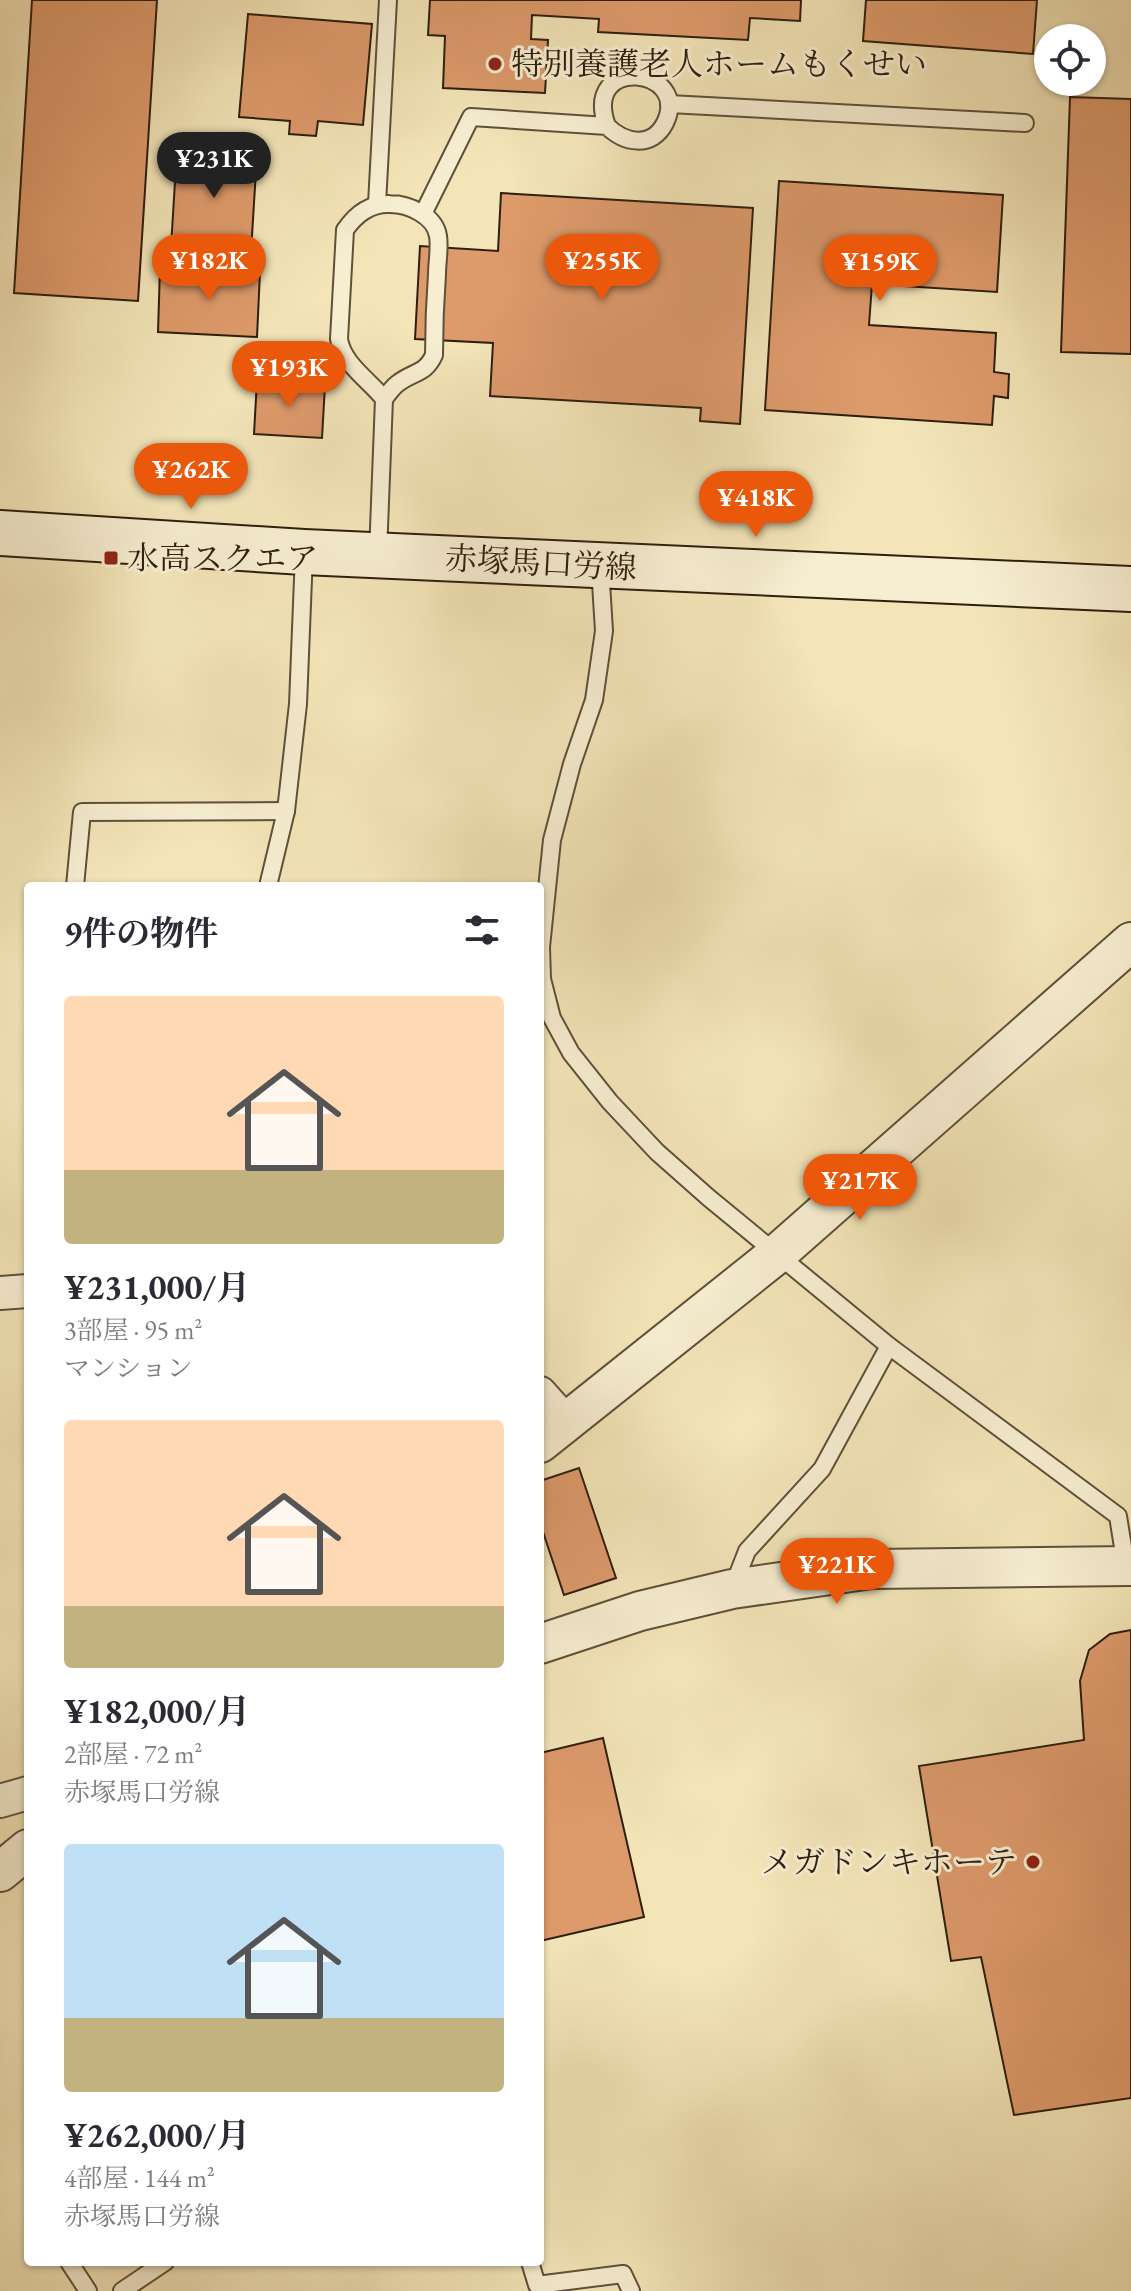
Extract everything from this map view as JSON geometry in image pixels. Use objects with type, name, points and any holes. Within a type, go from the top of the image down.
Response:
[{"type":"main road","name":"赤塚馬口労線","points":[[0,533],[304,552],[1131,589]]},
{"type":"street","points":[[544,1405],[553,1433],[777,1254],[1131,942]]},
{"type":"street","points":[[0,1293],[24,1291]]},
{"type":"street","points":[[544,1643],[640,1611],[732,1589],[872,1569],[1129,1566]]},
{"type":"street","points":[[0,1801],[24,1794]]},
{"type":"street","points":[[0,1872],[24,1852]]},
{"type":"lane","points":[[377,204],[388,0]]},
{"type":"lane","points":[[628,75],[645,76],[659,84],[669,104],[668,116],[662,128],[650,138],[634,141],[619,137],[607,126],[602,111],[604,95],[614,82],[628,75]]},
{"type":"lane","points":[[669,104],[1025,123]]},
{"type":"lane","points":[[423,214],[471,117],[607,126]]},
{"type":"lane","points":[[378,555],[384,399],[396,385],[422,372],[434,355],[438,234],[423,214],[411,207],[377,204],[354,217],[345,230],[339,339],[341,351],[347,360],[384,399]]},
{"type":"lane","points":[[269,882],[286,811],[298,704],[304,552]]},
{"type":"lane","points":[[544,918],[552,840],[572,764],[594,700],[604,631],[600,566]]},
{"type":"lane","points":[[75,882],[82,812],[286,811]]},
{"type":"lane","points":[[544,987],[552,1018],[571,1053],[610,1102],[657,1152],[889,1346],[1118,1516],[1129,1566]]},
{"type":"lane","points":[[732,1589],[747,1551],[822,1469],[889,1346]]},
{"type":"lane","points":[[72,2266],[88,2291]]},
{"type":"lane","points":[[122,2291],[159,2266]]},
{"type":"lane","points":[[531,2266],[537,2285],[623,2274],[631,2291]]},
{"type":"building","points":[[32,0],[157,0],[138,301],[14,293]]},
{"type":"building","name":"特別養護老人ホームもくせい","points":[[430,0],[801,0],[800,21],[750,18],[748,40],[598,32],[599,19],[532,15],[531,39],[548,40],[545,93],[443,88],[445,36],[428,35]]},
{"type":"building","points":[[866,0],[1037,0],[1033,54],[863,41]]},
{"type":"building","points":[[248,14],[372,24],[363,125],[318,121],[316,136],[289,134],[290,121],[239,117]]},
{"type":"building","points":[[1070,97],[1131,99],[1131,354],[1061,352]]},
{"type":"building","points":[[177,149],[257,154],[251,252],[171,247]]},
{"type":"building","points":[[779,181],[1003,195],[997,292],[872,284],[869,325],[996,333],[994,372],[1009,374],[1008,398],[994,396],[992,425],[765,410]]},
{"type":"building","points":[[501,193],[753,208],[740,424],[700,421],[701,408],[490,396],[493,343],[415,339],[420,246],[498,251]]},
{"type":"building","points":[[160,268],[260,272],[257,337],[158,332]]},
{"type":"building","points":[[257,380],[325,385],[322,438],[254,434]]},
{"type":"building","points":[[579,1468],[616,1578],[564,1595],[544,1535],[544,1480]]},
{"type":"building","name":"メガドンキホーテ","points":[[1131,1630],[1131,2098],[1014,2115],[981,1957],[951,1961],[919,1766],[1084,1740],[1080,1681],[1089,1650],[1110,1634]]},
{"type":"building","points":[[603,1738],[644,1917],[544,1940],[544,1752]]},
{"type":"place","name":"特別養護老人ホームもくせい","points":[[495,64]]},
{"type":"place","name":"水高スクエア","points":[[111,558]]},
{"type":"place","name":"メガドンキホーテ","points":[[1033,1862]]}]
